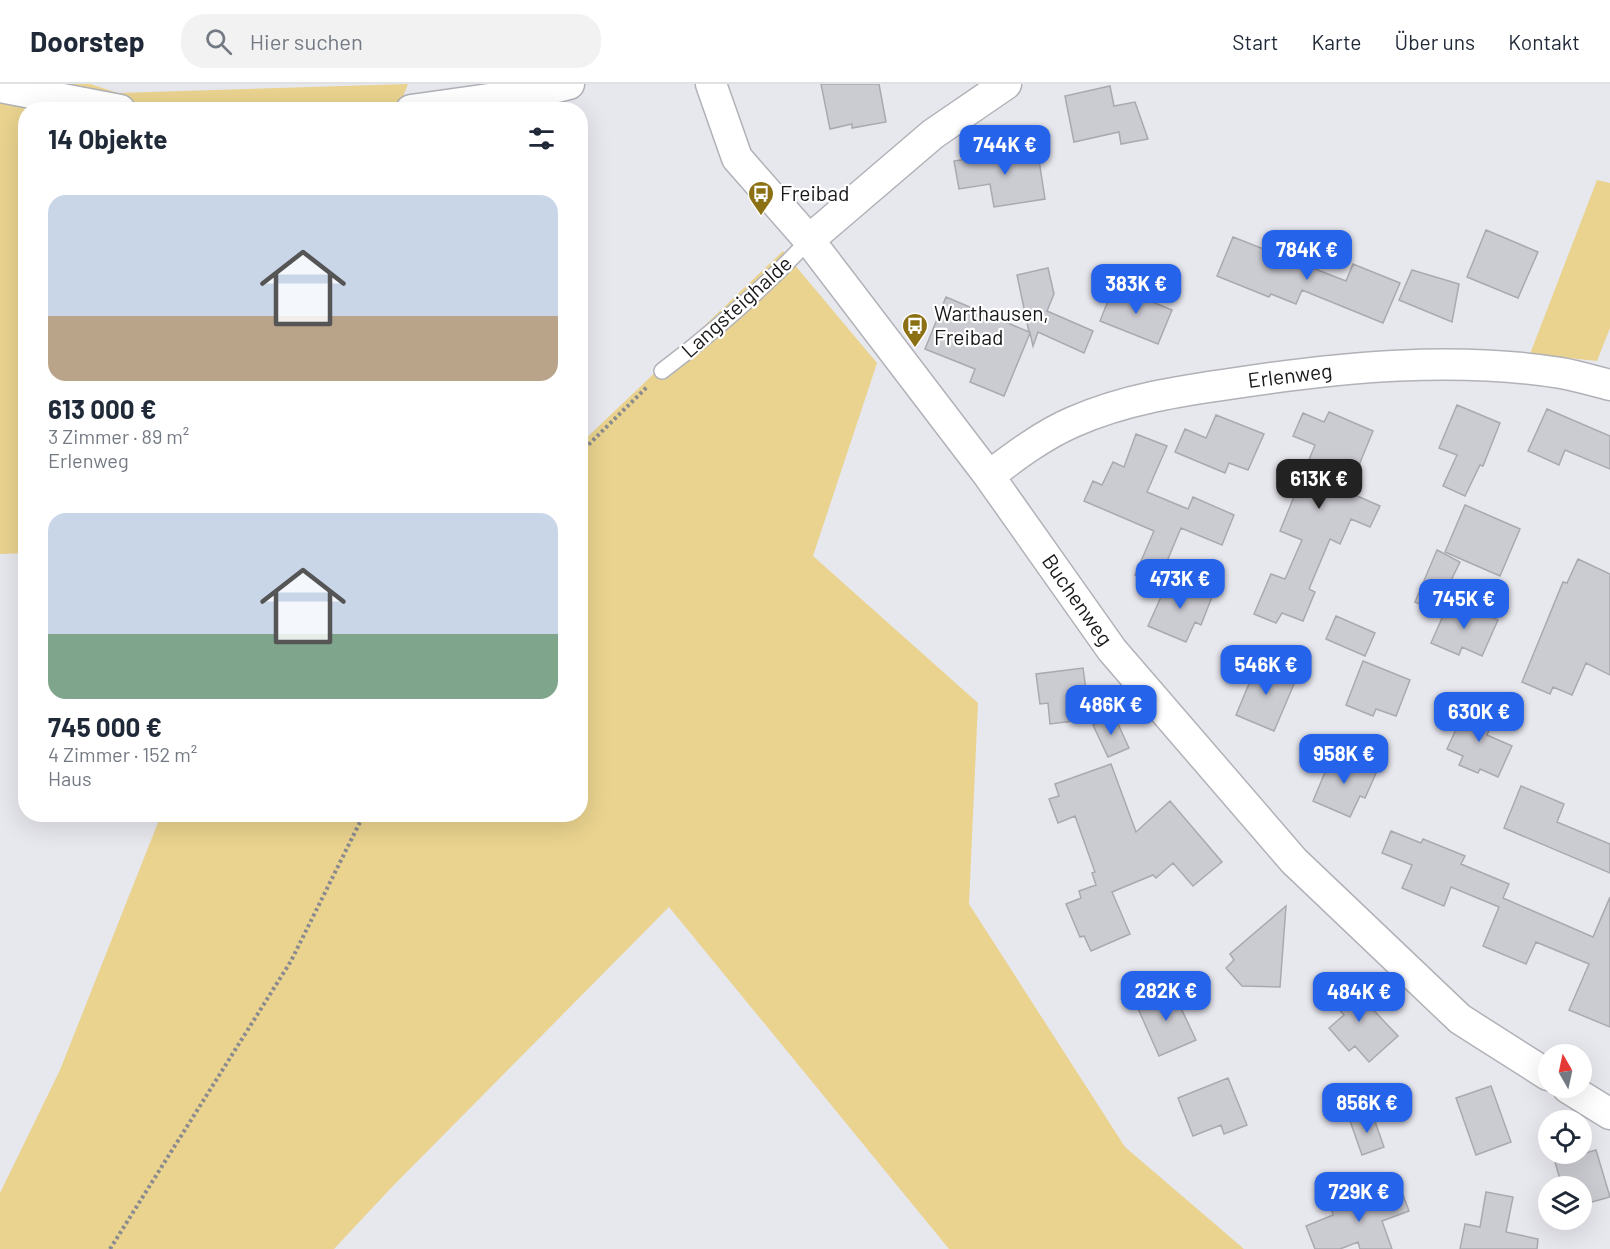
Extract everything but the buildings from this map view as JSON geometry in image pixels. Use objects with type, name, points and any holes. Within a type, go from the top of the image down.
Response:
[{"type":"street","points":[[468,102],[533,93],[569,84]]},
{"type":"street","name":"Buchenweg","points":[[711,84],[737,158],[809,240],[989,476],[1112,650],[1294,861],[1460,1019],[1538,1069]]},
{"type":"street","points":[[809,240],[933,134],[1006,84]]},
{"type":"street","points":[[0,87],[78,102]]},
{"type":"street","name":"Erlenweg","points":[[989,476],[1027,448],[1071,422],[1111,407],[1155,395],[1288,375],[1365,367],[1488,365],[1562,374],[1610,385]]},
{"type":"street","points":[[1584,1098],[1610,1114]]},
{"type":"lane","name":"Langsteighalde","points":[[662,371],[709,336],[752,298],[809,240]]},
{"type":"path","points":[[588,445],[662,371]]},
{"type":"path","points":[[110,1249],[291,961],[360,822]]},
{"type":"shaded area","points":[[0,84],[90,84],[118,93],[408,84],[401,102],[18,102],[18,553],[0,554]]},
{"type":"shaded area","points":[[1597,180],[1610,183],[1610,328],[1597,361],[1530,354]]},
{"type":"shaded area","points":[[783,251],[877,363],[813,556],[978,703],[969,904],[1125,1147],[1244,1249],[949,1249],[669,907],[391,1188],[334,1249],[0,1249],[0,1193],[60,1070],[158,822],[588,822],[588,436]]},
{"type":"place","name":"Freibad","points":[[761,217]]},
{"type":"place","name":"Warthausen, Freibad","points":[[915,349]]}]
